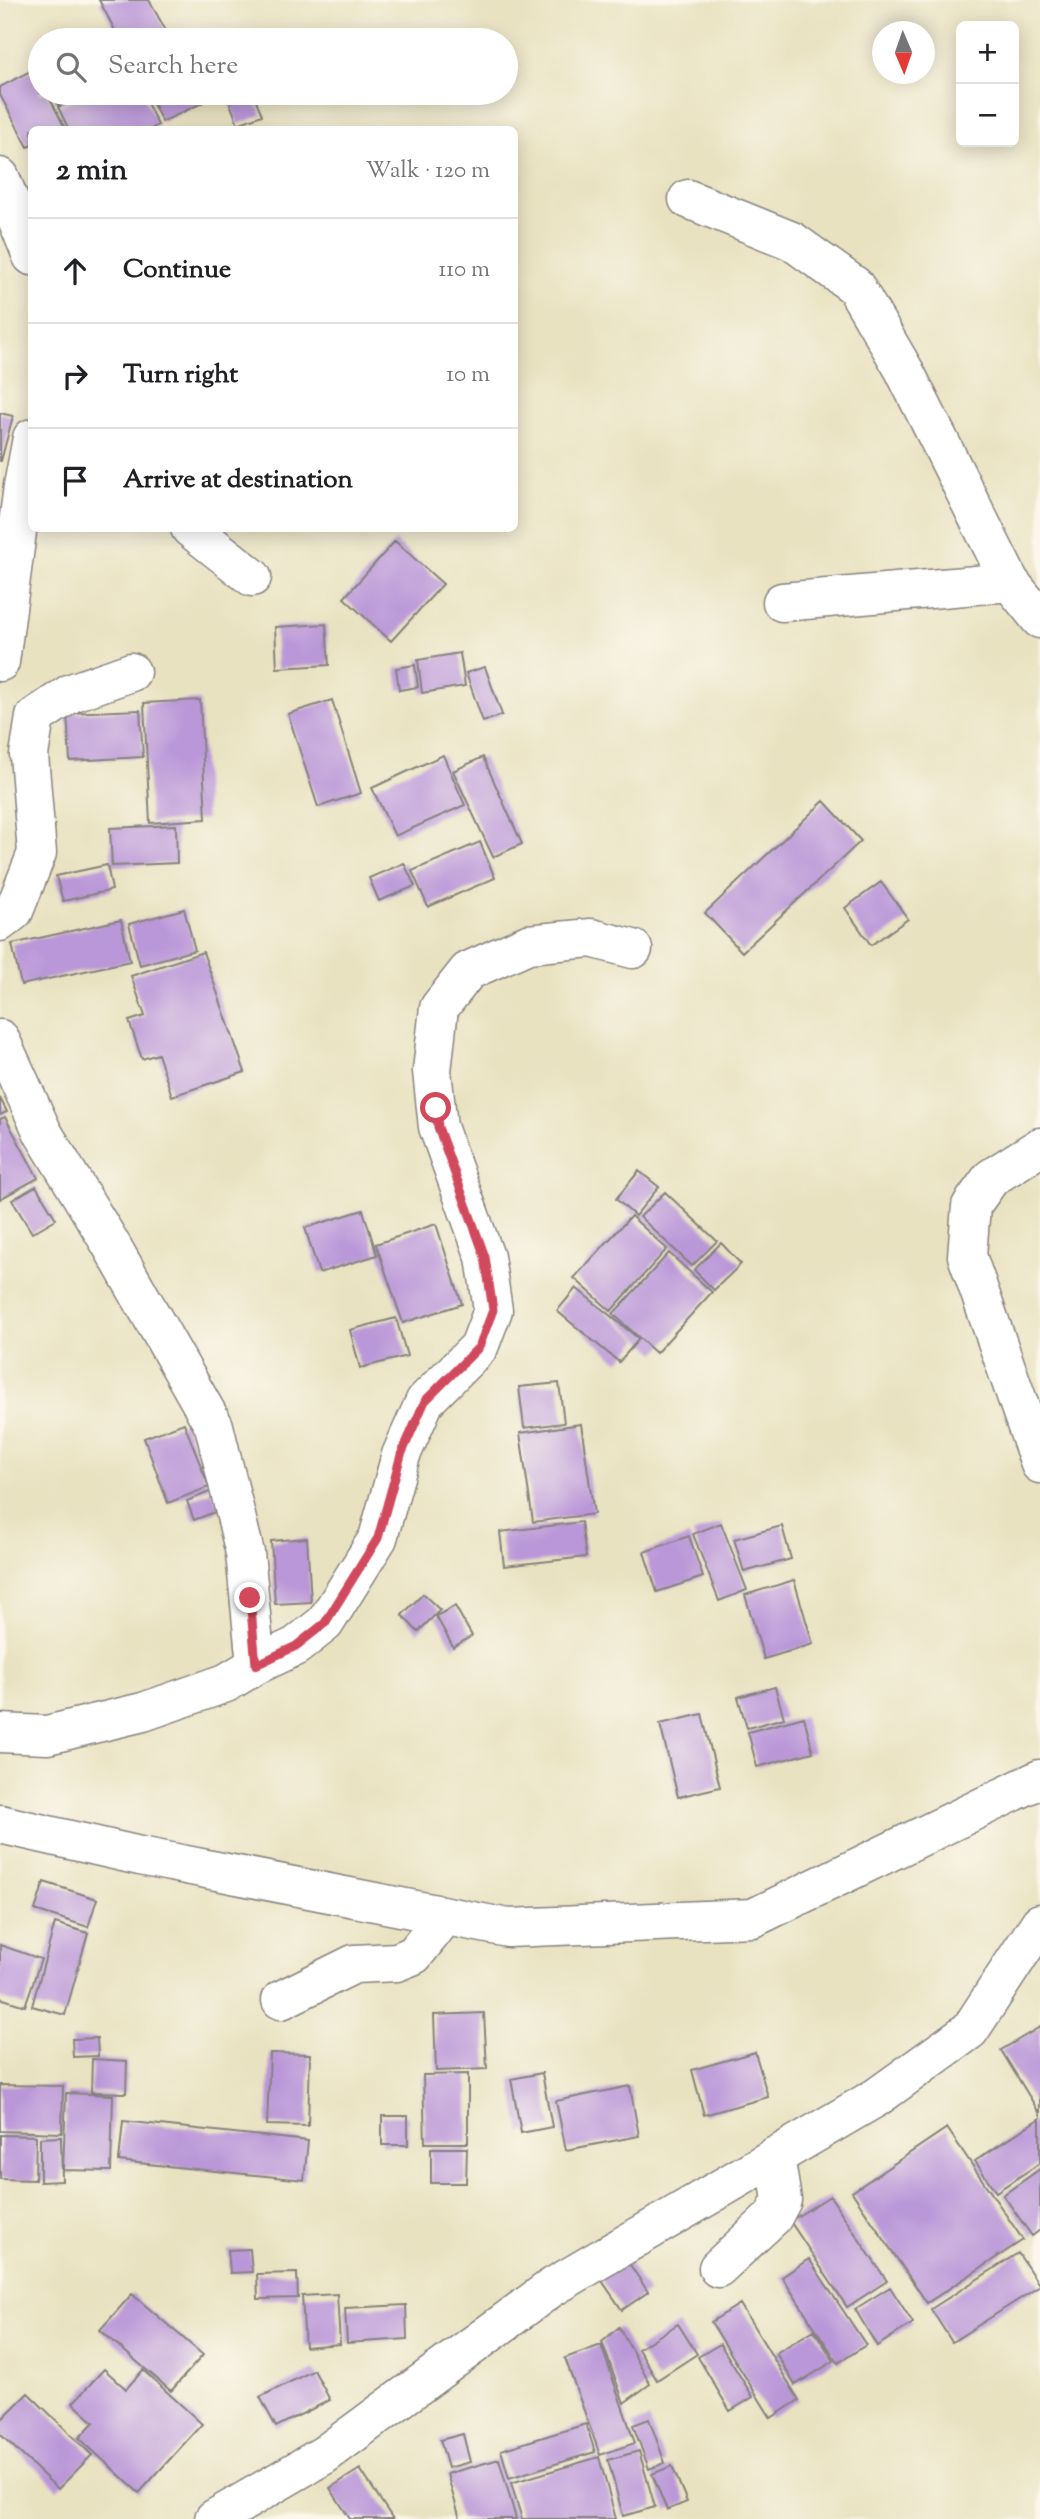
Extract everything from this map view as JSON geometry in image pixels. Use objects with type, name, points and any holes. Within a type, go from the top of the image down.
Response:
[{"type":"street","points":[[0,177],[28,246]]},
{"type":"street","points":[[688,199],[792,241],[855,286],[904,370],[1010,582],[1040,619]]},
{"type":"street","points":[[0,662],[28,459]]},
{"type":"street","points":[[195,532],[252,577]]},
{"type":"street","points":[[782,602],[1010,582]]},
{"type":"street","points":[[0,922],[14,911],[37,853],[29,755],[35,718],[71,693],[131,672]]},
{"type":"street","points":[[0,1733],[47,1735],[143,1712],[226,1683],[296,1646],[325,1623],[378,1538],[401,1455],[425,1401],[479,1347],[493,1310],[485,1257],[438,1127],[432,1071],[439,1009],[468,971],[528,944],[591,938],[633,949]]},
{"type":"street","points":[[0,1039],[43,1133],[215,1426],[245,1553],[256,1665]]},
{"type":"street","points":[[1038,1152],[990,1178],[971,1206],[967,1256],[1040,1464]]},
{"type":"street","points":[[0,1824],[140,1856],[508,1928],[753,1918],[1039,1781]]},
{"type":"street","points":[[281,2000],[354,1964],[397,1962],[414,1955],[445,1916]]},
{"type":"street","points":[[214,2519],[324,2455],[551,2288],[877,2097],[970,2030],[1040,1923]]},
{"type":"street","points":[[718,2269],[774,2217],[782,2200],[775,2156]]},
{"type":"building","points":[[99,0],[149,0],[164,28],[114,28]]},
{"type":"building","points":[[28,72],[28,105],[53,105],[64,126],[28,126],[28,147],[0,95],[0,87]]},
{"type":"building","points":[[148,105],[158,125],[67,126],[58,107]]},
{"type":"building","points":[[154,105],[198,105],[162,122]]},
{"type":"building","points":[[231,105],[258,105],[262,115],[238,124]]},
{"type":"building","points":[[0,413],[13,416],[1,461],[0,461]]},
{"type":"building","points":[[395,541],[443,584],[391,641],[344,598]]},
{"type":"building","points":[[326,624],[329,665],[277,668],[275,627]]},
{"type":"building","points":[[460,653],[465,686],[422,693],[418,660]]},
{"type":"building","points":[[415,665],[418,687],[399,690],[396,668]]},
{"type":"building","points":[[485,667],[502,715],[483,722],[466,673]]},
{"type":"building","points":[[200,700],[206,819],[150,823],[144,703]]},
{"type":"building","points":[[332,700],[361,793],[318,807],[288,714]]},
{"type":"building","points":[[140,710],[143,757],[70,761],[67,713]]},
{"type":"building","points":[[443,755],[465,805],[395,836],[372,788]]},
{"type":"building","points":[[483,757],[522,844],[493,857],[453,771]]},
{"type":"building","points":[[824,801],[861,841],[742,952],[705,913]]},
{"type":"building","points":[[176,825],[177,863],[112,866],[110,828]]},
{"type":"building","points":[[480,842],[495,878],[428,907],[412,871]]},
{"type":"building","points":[[404,863],[415,886],[379,901],[369,878]]},
{"type":"building","points":[[107,865],[112,890],[63,901],[56,876]]},
{"type":"building","points":[[881,882],[908,919],[871,945],[845,908]]},
{"type":"building","points":[[184,909],[195,950],[140,965],[129,924]]},
{"type":"building","points":[[121,920],[130,961],[21,985],[12,944]]},
{"type":"building","points":[[203,952],[245,1072],[172,1096],[158,1054],[142,1059],[129,1021],[145,1016],[131,976]]},
{"type":"building","points":[[0,1098],[7,1112],[0,1115]]},
{"type":"building","points":[[5,1117],[38,1178],[0,1199],[0,1119]]},
{"type":"building","points":[[639,1171],[659,1187],[635,1216],[616,1199]]},
{"type":"building","points":[[36,1186],[56,1219],[32,1233],[12,1200]]},
{"type":"building","points":[[665,1192],[717,1241],[692,1266],[640,1217]]},
{"type":"building","points":[[363,1210],[377,1255],[319,1273],[305,1228]]},
{"type":"building","points":[[631,1216],[667,1249],[611,1311],[574,1278]]},
{"type":"building","points":[[436,1224],[462,1304],[403,1323],[376,1244]]},
{"type":"building","points":[[721,1243],[741,1264],[714,1290],[694,1270]]},
{"type":"building","points":[[669,1253],[712,1292],[656,1353],[613,1314]]},
{"type":"building","points":[[576,1288],[639,1339],[619,1362],[557,1311]]},
{"type":"building","points":[[396,1318],[407,1356],[360,1368],[350,1330]]},
{"type":"building","points":[[559,1383],[564,1423],[524,1428],[519,1387]]},
{"type":"building","points":[[184,1423],[209,1487],[168,1503],[144,1438]]},
{"type":"building","points":[[581,1424],[594,1514],[533,1522],[520,1433]]},
{"type":"building","points":[[212,1491],[220,1510],[194,1520],[187,1501]]},
{"type":"building","points":[[581,1522],[586,1557],[504,1566],[500,1532]]},
{"type":"building","points":[[721,1523],[747,1590],[719,1601],[693,1534]]},
{"type":"building","points":[[782,1526],[791,1559],[744,1572],[734,1539]]},
{"type":"building","points":[[689,1536],[703,1577],[657,1592],[644,1552]]},
{"type":"building","points":[[307,1538],[311,1602],[275,1604],[271,1541]]},
{"type":"building","points":[[794,1580],[813,1644],[764,1659],[745,1595]]},
{"type":"building","points":[[423,1594],[440,1610],[418,1632],[402,1615]]},
{"type":"building","points":[[455,1606],[472,1636],[453,1647],[436,1616]]},
{"type":"building","points":[[775,1687],[784,1718],[747,1728],[738,1697]]},
{"type":"building","points":[[702,1714],[720,1787],[678,1797],[660,1724]]},
{"type":"building","points":[[804,1717],[813,1752],[757,1767],[748,1732]]},
{"type":"building","points":[[44,1882],[97,1899],[88,1927],[35,1910]]},
{"type":"building","points":[[55,1923],[88,1933],[65,2015],[32,2006]]},
{"type":"building","points":[[0,1945],[41,1959],[25,2006],[0,1998]]},
{"type":"building","points":[[484,2013],[487,2069],[436,2071],[434,2015]]},
{"type":"building","points":[[1040,2027],[1040,2114],[1001,2050]]},
{"type":"building","points":[[97,2038],[98,2056],[73,2057],[72,2039]]},
{"type":"building","points":[[755,2052],[768,2097],[704,2115],[692,2070]]},
{"type":"building","points":[[270,2053],[310,2054],[308,2126],[267,2125]]},
{"type":"building","points":[[92,2059],[127,2061],[126,2093],[91,2092]]},
{"type":"building","points":[[542,2073],[552,2127],[521,2133],[511,2079]]},
{"type":"building","points":[[468,2074],[468,2143],[425,2143],[423,2075]]},
{"type":"building","points":[[0,2085],[63,2086],[62,2133],[0,2131]]},
{"type":"building","points":[[630,2086],[639,2136],[566,2150],[556,2101]]},
{"type":"building","points":[[66,2093],[113,2095],[111,2171],[63,2170]]},
{"type":"building","points":[[382,2116],[408,2116],[408,2145],[382,2145]]},
{"type":"building","points":[[1040,2118],[1040,2163],[996,2192],[975,2161]]},
{"type":"building","points":[[123,2121],[308,2141],[304,2180],[119,2161]]},
{"type":"building","points":[[947,2128],[1023,2240],[927,2303],[852,2192]]},
{"type":"building","points":[[0,2135],[36,2136],[35,2180],[0,2179]]},
{"type":"building","points":[[61,2137],[62,2181],[40,2182],[40,2138]]},
{"type":"building","points":[[431,2148],[467,2148],[466,2183],[431,2183]]},
{"type":"building","points":[[1040,2169],[1040,2230],[1032,2236],[1003,2195]]},
{"type":"building","points":[[830,2196],[887,2281],[847,2307],[790,2221]]},
{"type":"building","points":[[250,2249],[252,2272],[230,2273],[228,2250]]},
{"type":"building","points":[[1018,2253],[1040,2286],[952,2342],[931,2309]]},
{"type":"building","points":[[625,2257],[648,2292],[622,2310],[598,2275]]},
{"type":"building","points":[[809,2259],[866,2345],[838,2363],[782,2277]]},
{"type":"building","points":[[297,2273],[298,2298],[258,2299],[257,2274]]},
{"type":"building","points":[[890,2287],[913,2323],[877,2346],[855,2309]]},
{"type":"building","points":[[132,2294],[203,2355],[171,2391],[100,2330]]},
{"type":"building","points":[[337,2294],[340,2344],[305,2347],[302,2296]]},
{"type":"building","points":[[740,2304],[799,2400],[771,2418],[711,2322]]},
{"type":"building","points":[[406,2305],[407,2339],[347,2343],[345,2308]]},
{"type":"building","points":[[678,2324],[697,2354],[657,2380],[638,2349]]},
{"type":"building","points":[[619,2327],[650,2384],[624,2403],[602,2342]]},
{"type":"building","points":[[814,2330],[834,2361],[795,2385],[776,2353]]},
{"type":"building","points":[[720,2344],[753,2397],[730,2411],[698,2357]]},
{"type":"building","points":[[601,2345],[635,2443],[600,2455],[565,2358]]},
{"type":"building","points":[[104,2369],[126,2389],[143,2370],[202,2424],[139,2493],[79,2438],[94,2422],[73,2403]]},
{"type":"building","points":[[314,2370],[330,2400],[276,2427],[260,2397]]},
{"type":"building","points":[[28,2393],[92,2455],[58,2489],[0,2434],[0,2421]]},
{"type":"building","points":[[649,2419],[665,2463],[649,2469],[633,2425]]},
{"type":"building","points":[[586,2424],[595,2452],[509,2478],[501,2450]]},
{"type":"building","points":[[463,2434],[470,2462],[448,2468],[440,2440]]},
{"type":"building","points":[[639,2451],[655,2507],[623,2516],[608,2460]]},
{"type":"building","points":[[599,2457],[616,2519],[522,2519],[511,2483]]},
{"type":"building","points":[[499,2459],[516,2519],[460,2519],[447,2474]]},
{"type":"building","points":[[672,2466],[687,2502],[667,2510],[652,2474]]},
{"type":"building","points":[[360,2469],[393,2519],[350,2519],[330,2488]]},
{"type":"route","points":[[250,1598],[256,1665],[296,1646],[325,1623],[378,1538],[401,1455],[425,1401],[479,1347],[493,1310],[485,1257],[438,1127],[436,1108]]}]
